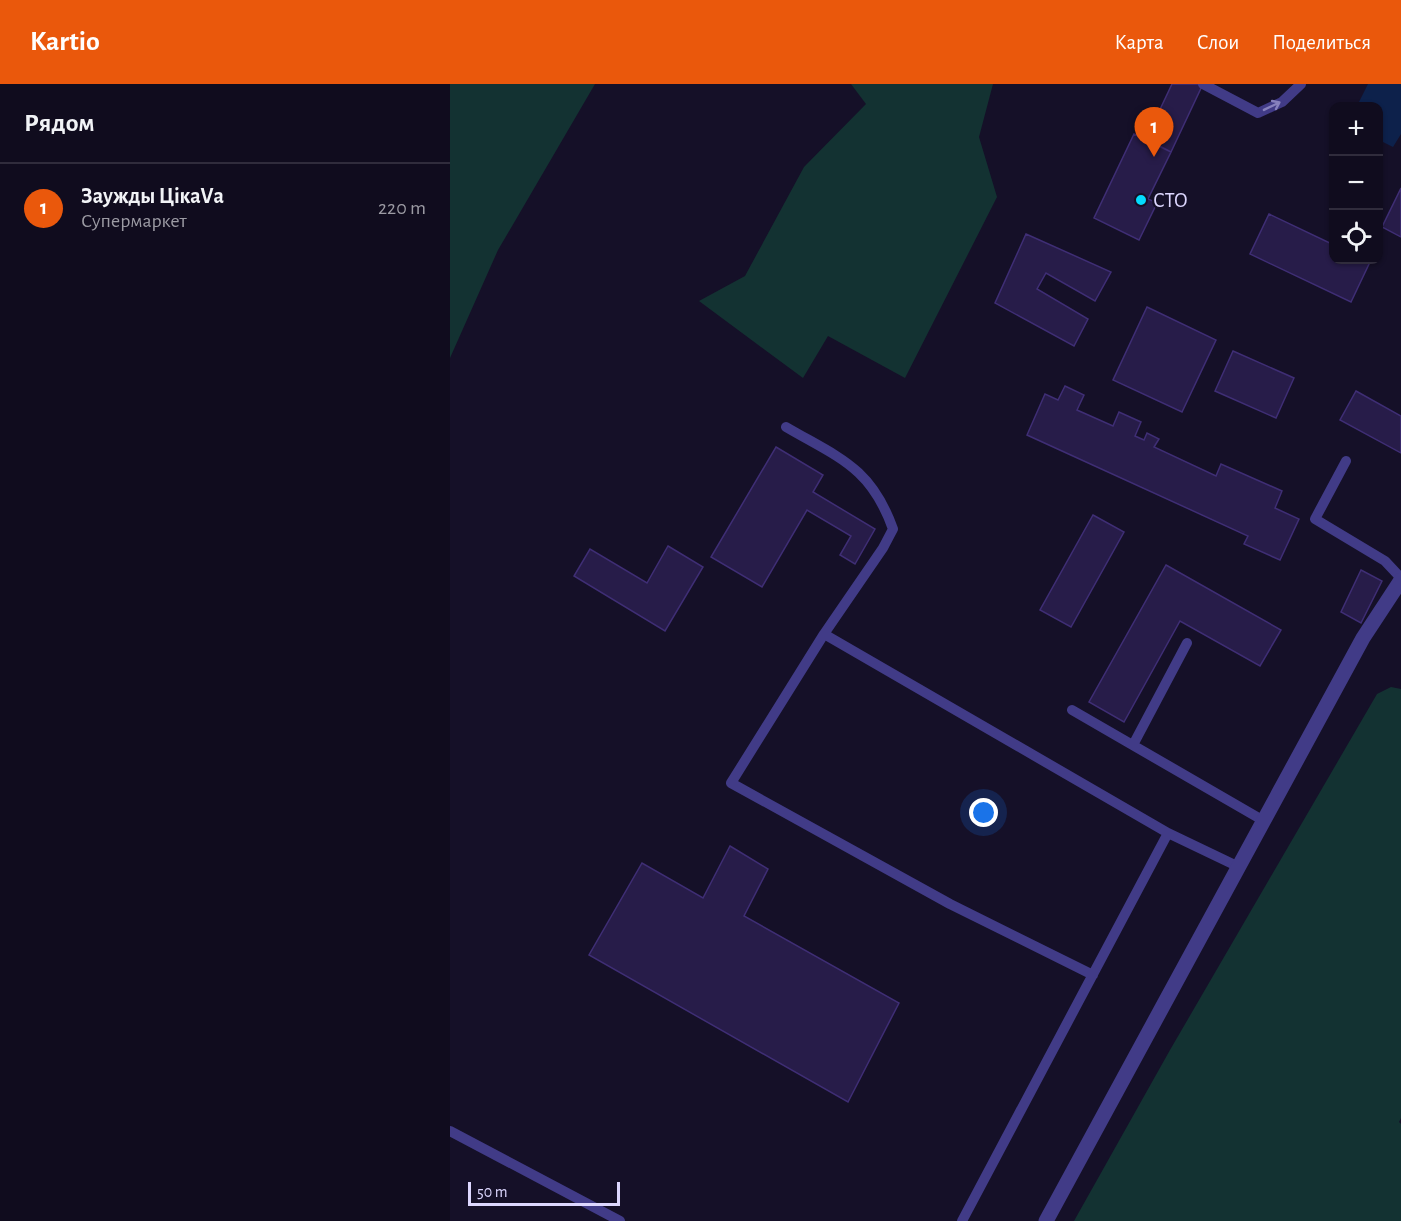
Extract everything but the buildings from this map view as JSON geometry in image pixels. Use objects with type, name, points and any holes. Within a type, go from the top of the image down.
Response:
[{"type":"street","points":[[1046,1221],[1363,638],[1401,579]]},
{"type":"lane","points":[[1203,84],[1258,113],[1282,102],[1301,84]]},
{"type":"lane","points":[[786,427],[852,465],[874,487],[893,529],[731,783],[950,904],[1093,975]]},
{"type":"lane","points":[[1346,461],[1316,519],[1385,561],[1401,579]]},
{"type":"lane","points":[[824,634],[1168,833],[1239,867]]},
{"type":"lane","points":[[1133,745],[1187,643]]},
{"type":"lane","points":[[1072,710],[1264,821]]},
{"type":"lane","points":[[962,1221],[1168,833]]},
{"type":"lane","points":[[450,1131],[620,1221]]},
{"type":"green space","points":[[450,84],[595,84],[498,250],[450,358]]},
{"type":"green space","points":[[851,84],[993,84],[979,137],[997,197],[905,378],[828,336],[803,378],[699,301],[745,276],[804,167],[866,104]]},
{"type":"green space","points":[[1391,687],[1401,689],[1401,1118],[1399,1122],[1401,1124],[1401,1221],[1074,1221],[1170,1050],[1377,694]]},
{"type":"water","points":[[1368,84],[1401,84],[1401,134],[1393,147],[1383,142],[1383,102],[1359,102]]},
{"type":"place","name":"Заужды ЦікаVа","points":[[1154,157]]},
{"type":"place","name":"СТО","points":[[1141,200]]}]
